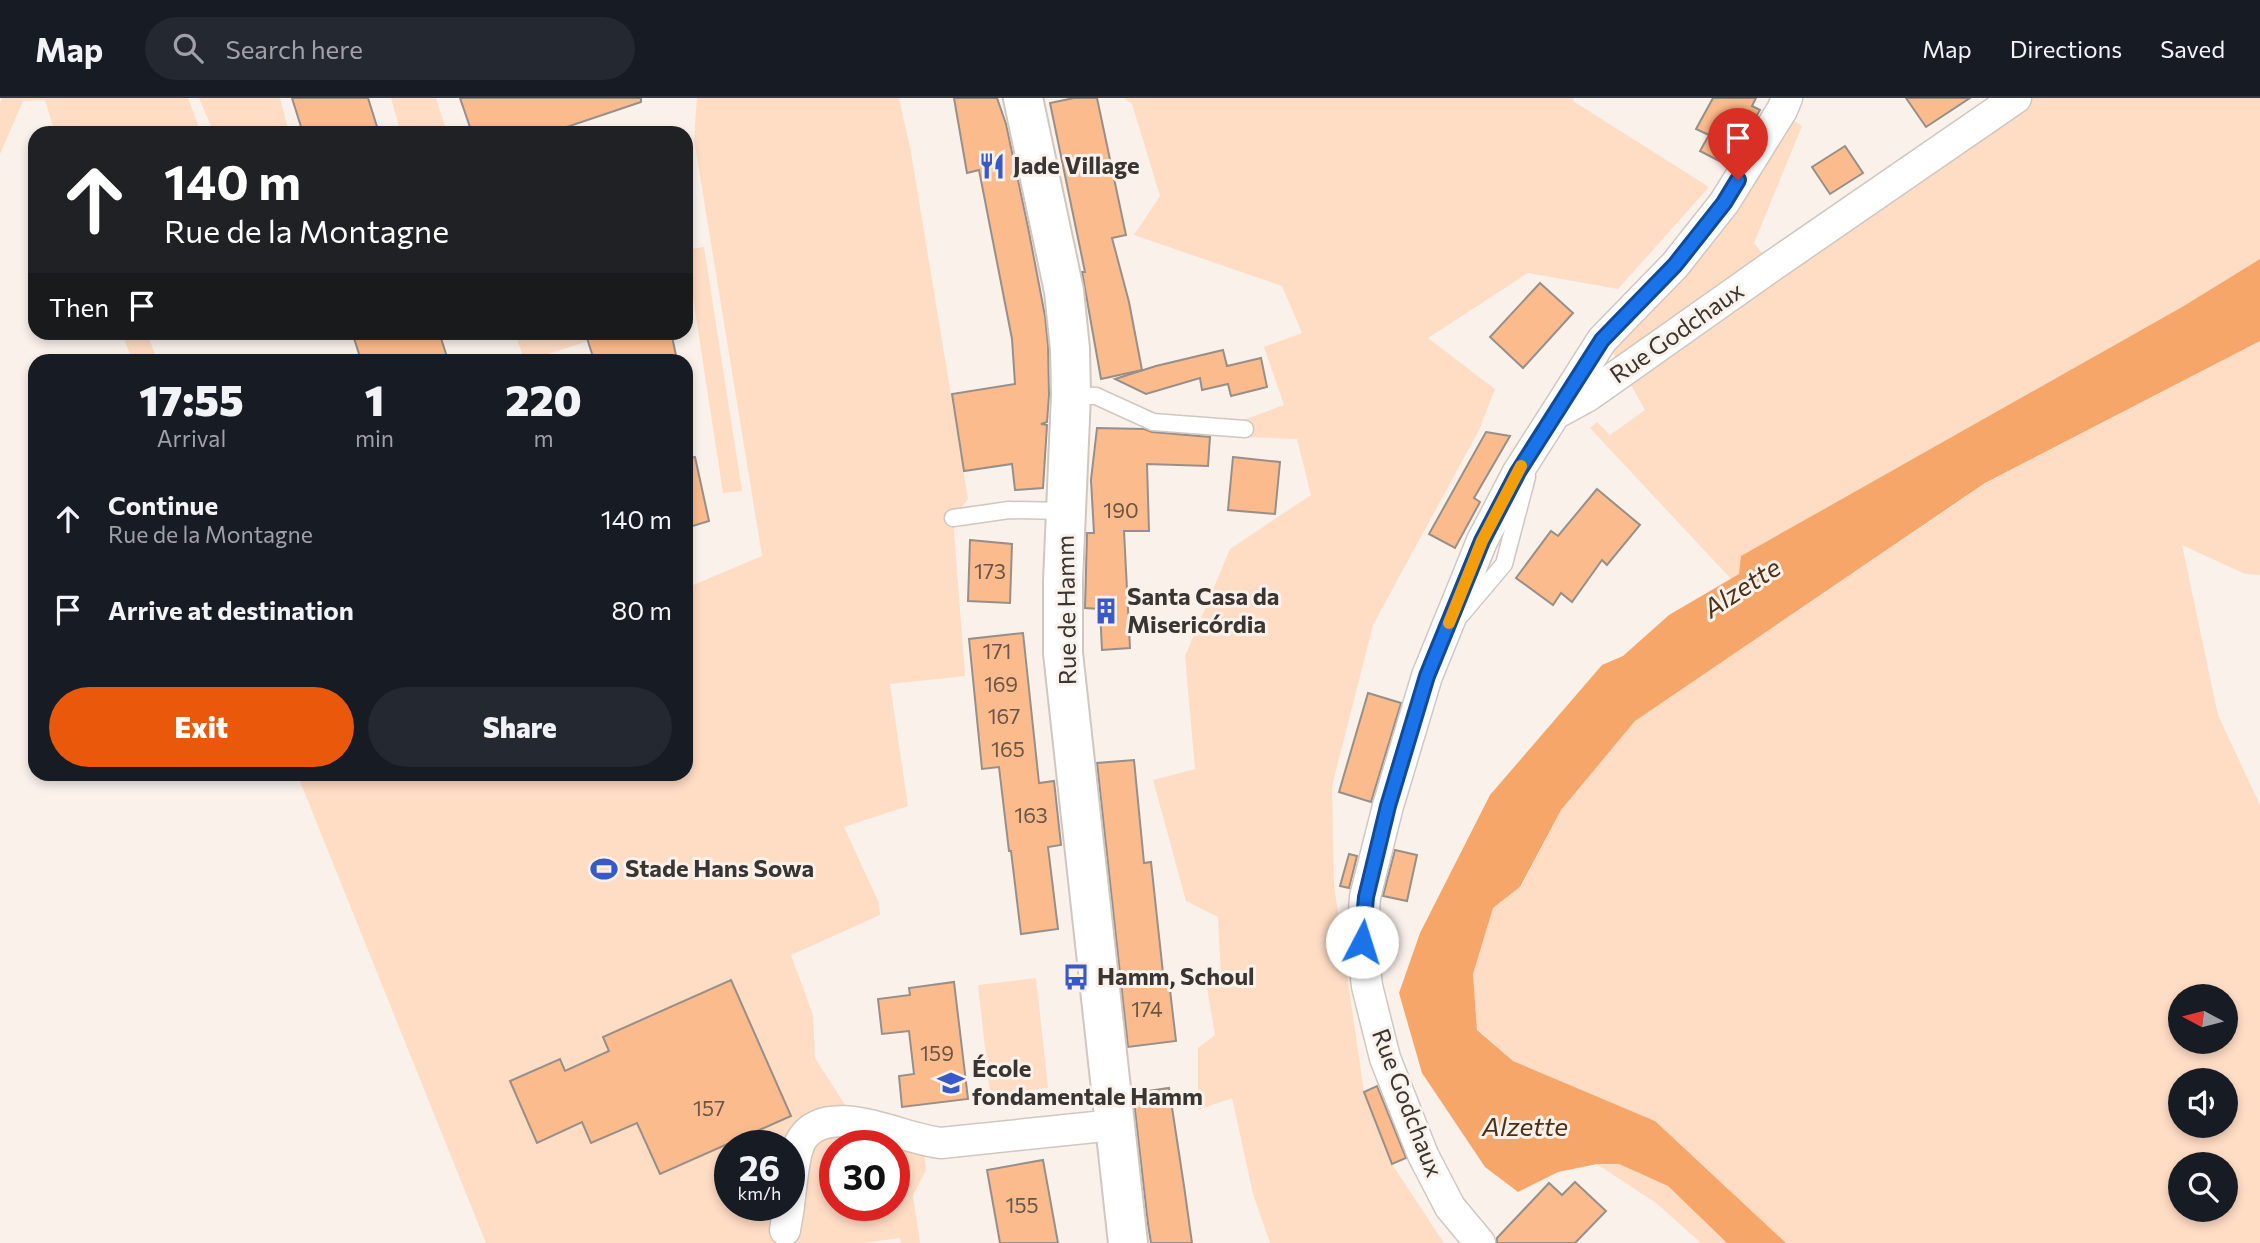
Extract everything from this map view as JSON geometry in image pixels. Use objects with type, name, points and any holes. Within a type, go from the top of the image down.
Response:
[{"type":"main road","name":"Rue de Hamm","points":[[1023,98],[1064,291],[1070,349],[1063,653],[1128,1243]]},
{"type":"street","points":[[1555,414],[1602,340],[1675,265],[1724,203],[1787,98]]},
{"type":"street","name":"Rue Godchaux","points":[[1480,1243],[1450,1207],[1423,1155],[1404,1107],[1385,1058],[1367,986],[1362,942],[1366,897],[1388,806],[1427,676],[1482,541],[1518,472],[1555,414],[1588,396],[2016,98]]},
{"type":"street","points":[[805,1137],[817,1126],[836,1120],[880,1127],[923,1142],[941,1143],[1114,1125]]},
{"type":"lane","points":[[1071,395],[1096,396],[1153,422],[1245,429]]},
{"type":"lane","points":[[953,518],[1009,510],[1066,511]]},
{"type":"shaded area","points":[[2,98],[188,98],[198,126],[53,126],[45,100],[23,101],[0,154]]},
{"type":"shaded area","points":[[199,98],[280,98],[287,126],[211,126]]},
{"type":"shaded area","points":[[391,98],[436,98],[445,126],[399,126]]},
{"type":"shaded area","points":[[697,98],[899,98],[911,152],[968,499],[953,518],[965,676],[890,684],[908,806],[844,827],[879,903],[880,915],[791,955],[813,1015],[815,1058],[856,1122],[883,1130],[819,1130],[819,1221],[910,1221],[910,1138],[923,1142],[926,1170],[913,1195],[920,1243],[901,1243],[900,1238],[863,1243],[486,1243],[300,781],[693,781],[693,585],[762,556],[694,139]]},
{"type":"shaded area","points":[[1124,98],[1574,98],[1573,101],[1709,187],[1618,289],[1528,273],[1428,338],[1495,389],[1479,430],[1373,625],[1332,786],[1334,885],[1364,1092],[1392,1164],[1444,1243],[1270,1243],[1253,1194],[1232,1098],[1198,1110],[1198,1048],[1215,1035],[1206,982],[1221,976],[1218,917],[1186,901],[1153,780],[1195,769],[1185,656],[1230,549],[1311,495],[1297,439],[1247,437],[1243,420],[1284,405],[1264,347],[1302,333],[1282,286],[1134,235],[1160,196],[1132,104]]},
{"type":"shaded area","points":[[2016,98],[2260,98],[2260,259],[2182,307],[1742,556],[1739,574],[1731,579],[1590,428],[1597,422],[1610,435],[1645,410],[1609,346],[1790,118],[1802,126],[1754,243],[1772,266]]},
{"type":"shaded area","points":[[704,247],[742,491],[723,493],[693,298],[693,249]]},
{"type":"shaded area","points":[[125,340],[150,340],[155,354],[130,354]]},
{"type":"shaded area","points":[[517,340],[588,341],[548,354],[522,354]]},
{"type":"shaded area","points":[[2260,341],[2260,575],[2245,574],[2182,545],[2218,715],[2260,805],[2260,1243],[1786,1243],[1655,1121],[1513,1061],[1477,1029],[1473,974],[1493,908],[1521,887],[1561,810],[1635,721],[1986,483]]},
{"type":"shaded area","points":[[1036,978],[1048,1088],[990,1094],[978,985]]},
{"type":"shaded area","points":[[1597,1164],[1619,1164],[1668,1186],[1727,1243],[1701,1243],[1656,1203]]},
{"type":"water","name":"Alzette","points":[[2260,259],[2260,341],[1985,483],[1635,721],[1561,810],[1520,887],[1493,908],[1473,974],[1477,1030],[1513,1061],[1655,1121],[1786,1243],[1727,1243],[1668,1186],[1619,1164],[1597,1164],[1558,1172],[1518,1192],[1485,1167],[1422,1073],[1399,993],[1420,933],[1490,795],[1602,665],[1623,656],[1669,615],[1739,574],[1741,556],[2182,307]]},
{"type":"building","points":[[292,98],[368,98],[377,126],[301,126]]},
{"type":"building","points":[[460,98],[641,98],[641,102],[570,126],[470,126]]},
{"type":"building","points":[[954,98],[997,98],[1006,124],[1045,316],[1048,345],[1047,422],[1041,424],[1047,425],[1043,488],[1015,490],[1012,464],[964,471],[952,394],[1015,384],[1012,339],[979,170],[967,173]]},
{"type":"building","points":[[1074,98],[1097,98],[1126,235],[1112,238],[1129,302],[1142,370],[1101,379],[1082,272],[1085,272],[1050,103]]},
{"type":"building","points":[[1713,98],[1756,98],[1752,106],[1760,110],[1738,147],[1733,144],[1723,163],[1700,151],[1709,135],[1696,129]]},
{"type":"building","points":[[1906,98],[1970,98],[1926,127]]},
{"type":"building","points":[[1845,146],[1863,173],[1830,194],[1812,167]]},
{"type":"building","points":[[1540,283],[1573,313],[1523,368],[1490,337]]},
{"type":"building","points":[[355,340],[442,340],[446,354],[359,354]]},
{"type":"building","points":[[588,340],[673,340],[676,354],[592,354]]},
{"type":"building","points":[[1223,350],[1227,366],[1261,358],[1267,387],[1231,396],[1228,384],[1202,390],[1200,378],[1146,394],[1115,379],[1156,366]]},
{"type":"building","points":[[1097,428],[1144,429],[1210,437],[1208,466],[1147,464],[1149,531],[1124,531],[1130,648],[1102,650],[1100,609],[1085,608],[1087,533],[1094,533],[1091,480]]},
{"type":"building","points":[[1486,432],[1510,436],[1474,498],[1480,502],[1455,548],[1429,534]]},
{"type":"building","points":[[693,457],[709,521],[693,526]]},
{"type":"building","points":[[1233,457],[1280,462],[1275,514],[1228,510]]},
{"type":"building","points":[[1597,489],[1640,525],[1607,565],[1602,560],[1572,602],[1561,593],[1553,605],[1516,578],[1551,531],[1558,536]]},
{"type":"building","points":[[970,540],[1012,544],[1010,603],[968,601]]},
{"type":"building","points":[[1023,633],[1039,783],[1054,781],[1061,845],[1048,847],[1058,929],[1021,934],[999,767],[982,769],[969,639]]},
{"type":"building","points":[[1368,693],[1401,703],[1371,802],[1339,792]]},
{"type":"building","points":[[1134,760],[1144,863],[1151,862],[1163,973],[1168,973],[1176,1041],[1128,1047],[1097,763]]},
{"type":"building","points":[[1395,850],[1417,855],[1407,901],[1383,896]]},
{"type":"building","points":[[1349,854],[1357,856],[1349,888],[1340,886]]},
{"type":"building","points":[[731,980],[791,1116],[759,1130],[714,1130],[714,1150],[660,1174],[637,1123],[591,1143],[582,1122],[537,1143],[510,1081],[560,1059],[565,1071],[609,1051],[603,1037]]},
{"type":"building","points":[[954,982],[968,1099],[902,1107],[899,1076],[914,1074],[909,1031],[882,1034],[878,999],[910,995],[909,988]]},
{"type":"building","points":[[1377,1086],[1406,1158],[1392,1164],[1364,1092]]},
{"type":"building","points":[[1169,1088],[1192,1243],[1151,1243],[1148,1224],[1133,1093]]},
{"type":"building","points":[[1043,1160],[1058,1243],[1000,1243],[987,1170]]},
{"type":"building","points":[[1575,1182],[1606,1211],[1575,1243],[1497,1243],[1497,1238],[1549,1183],[1562,1195]]},
{"type":"slow traffic","points":[[1449,623],[1482,541],[1521,466]]},
{"type":"place","name":"Jade Village","points":[[992,166]]},
{"type":"place","name":"Santa Casa da Misericórdia","points":[[1106,611]]},
{"type":"place","name":"Stade Hans Sowa","points":[[604,869]]},
{"type":"place","name":"Hamm, Schoul","points":[[1076,977]]},
{"type":"place","name":"École fondamentale Hamm","points":[[951,1083]]},
{"type":"route","points":[[1362,942],[1366,897],[1388,806],[1427,676],[1482,541],[1518,472],[1602,340],[1675,265],[1724,203],[1738,180]]}]
